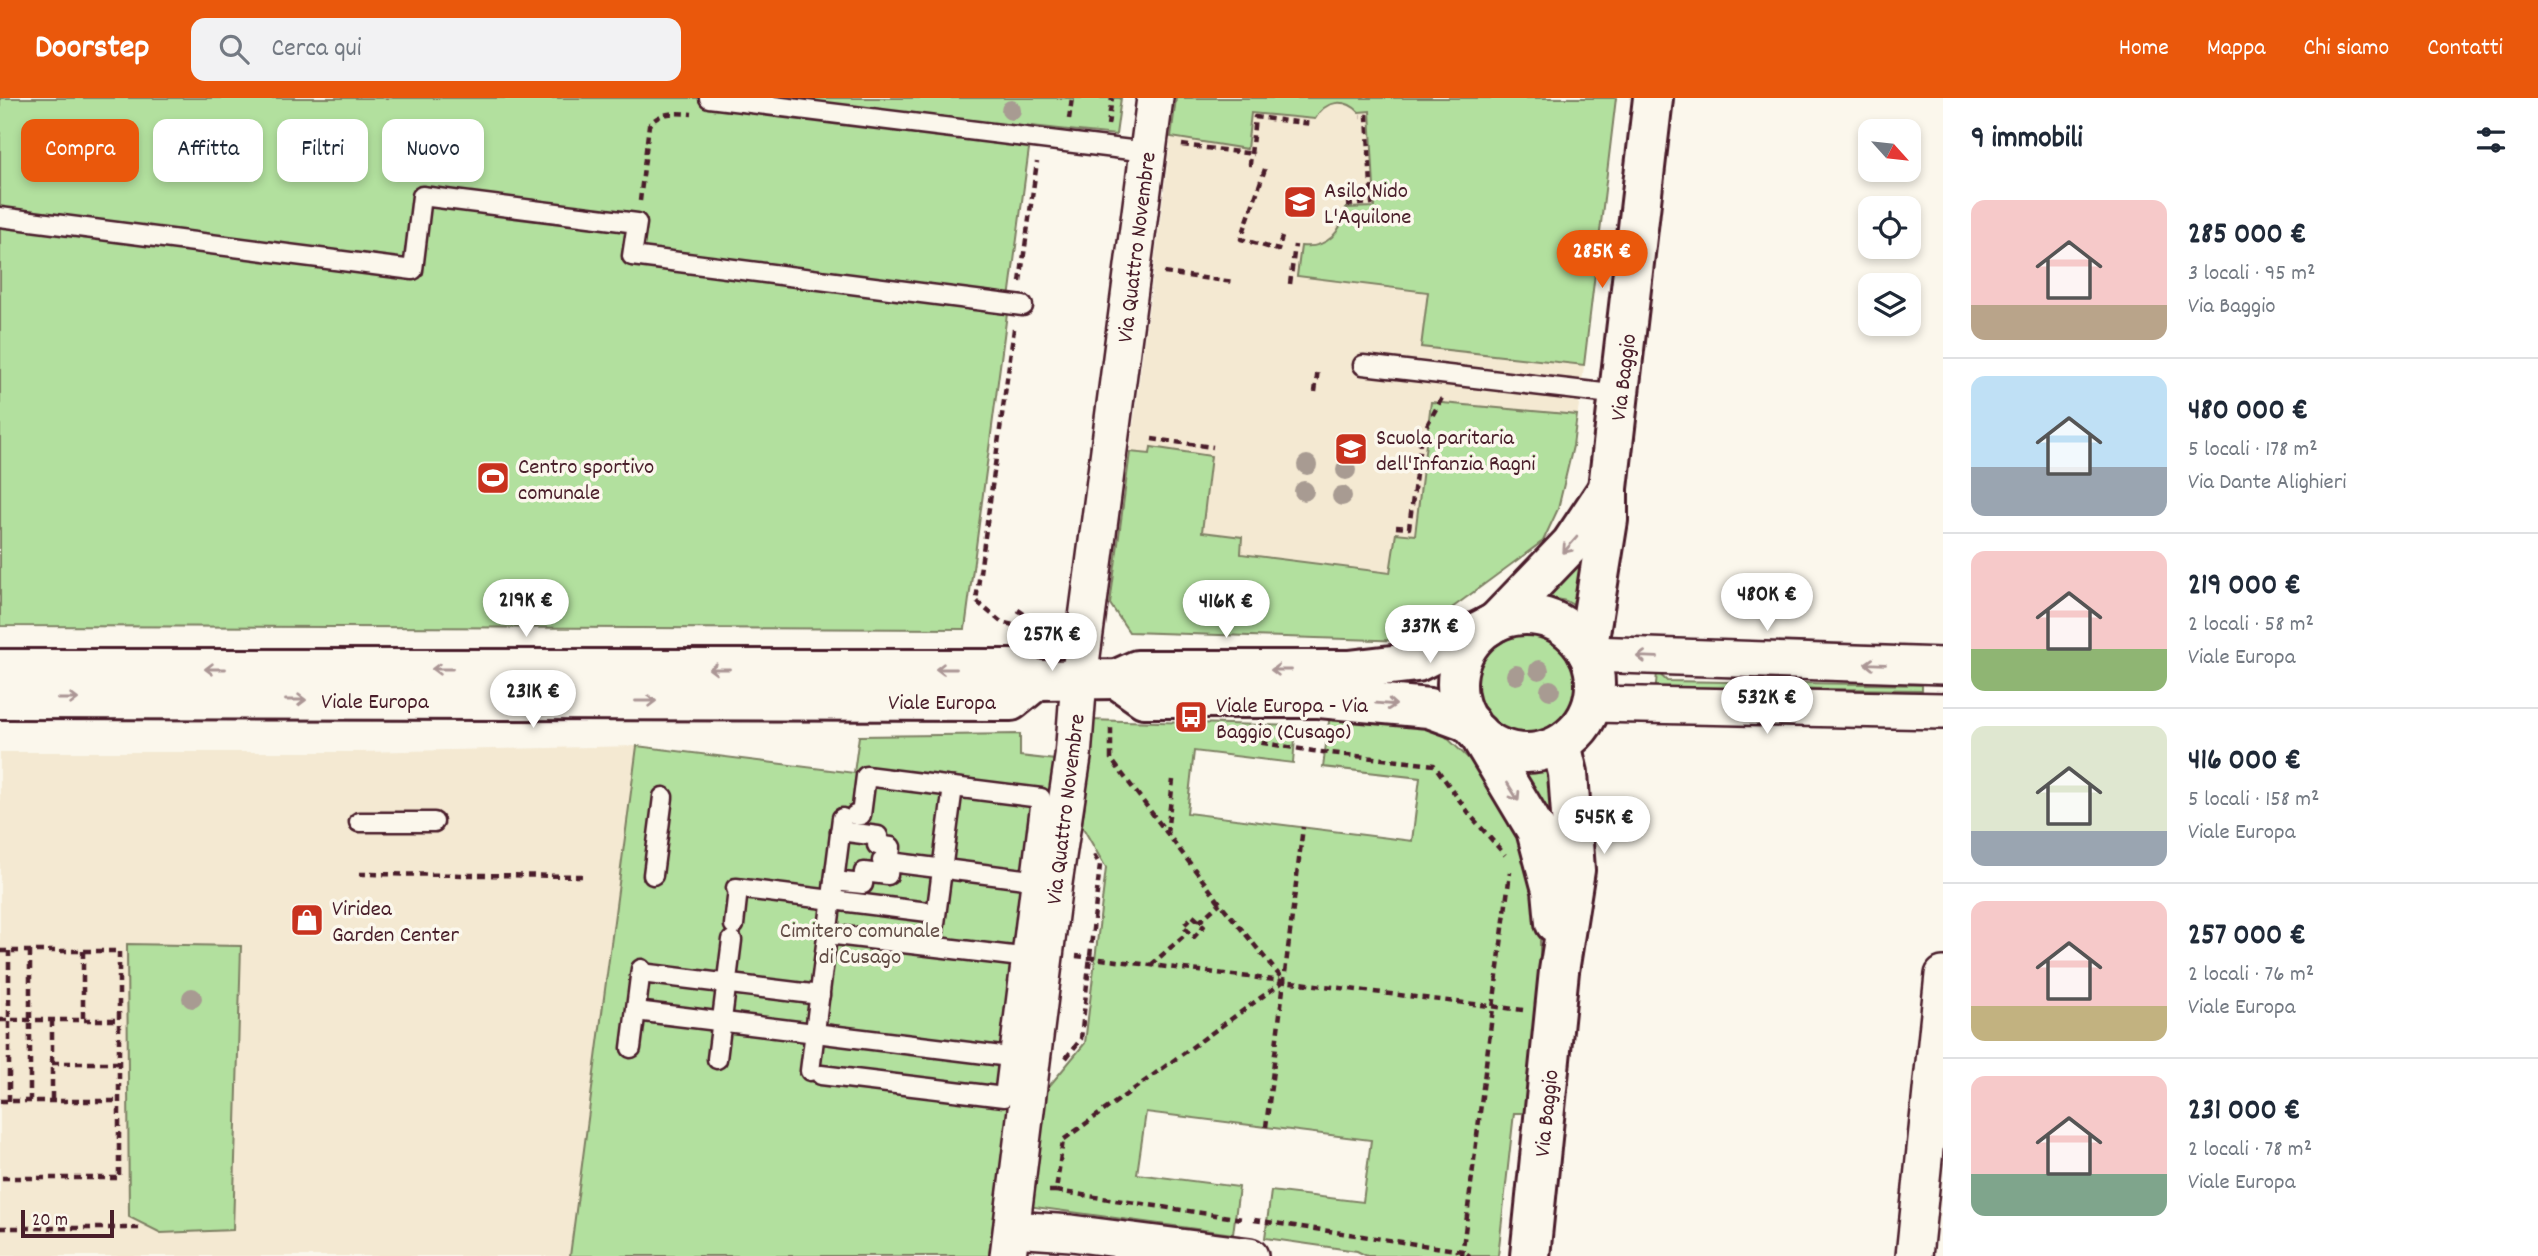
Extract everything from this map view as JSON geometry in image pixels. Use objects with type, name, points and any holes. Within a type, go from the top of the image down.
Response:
[{"type":"street","name":"Via Quattro Novembre","points":[[1155,98],[1159,148],[1079,679],[1073,757],[1043,881],[1033,955],[1020,1058],[1017,1188],[1010,1243],[1071,1233],[1250,1256]]},
{"type":"street","name":"Via Baggio","points":[[1588,653],[1608,520],[1608,488],[1653,98]]},
{"type":"street","name":"Via Baggio","points":[[1493,624],[1571,544],[1608,488]]},
{"type":"street","points":[[1117,679],[1144,698],[1318,698],[1429,708],[1474,728],[1501,748],[1521,753],[1542,751],[1561,744],[1580,727],[1592,704],[1595,679],[1588,653],[1580,640],[1555,621],[1522,615],[1493,624],[1472,641],[1458,676],[1460,701],[1474,728]]},
{"type":"street","name":"Viale Europa","points":[[0,668],[1012,669],[1037,680],[1117,679],[1138,670],[1349,670],[1417,662],[1493,624]]},
{"type":"street","points":[[1588,653],[1943,666]]},
{"type":"street","name":"Viale Europa","points":[[0,699],[1011,701],[1037,680]]},
{"type":"street","points":[[1592,704],[1943,711]]},
{"type":"street","name":"Via Baggio","points":[[1474,728],[1536,830],[1552,890],[1559,971]]},
{"type":"street","name":"Via Baggio","points":[[1530,1256],[1559,971],[1575,870],[1568,774],[1561,744]]},
{"type":"street","points":[[1914,1256],[1943,975]]},
{"type":"lane","points":[[702,102],[1159,148]]},
{"type":"lane","points":[[0,217],[413,270],[422,196],[637,223],[632,256],[1023,306]]},
{"type":"lane","points":[[1363,365],[1620,395]]},
{"type":"lane","points":[[834,881],[863,884],[864,872],[879,860],[1043,881],[1041,798],[866,776],[861,816],[846,821]]},
{"type":"lane","points":[[932,946],[953,787]]},
{"type":"lane","points":[[653,875],[663,797]]},
{"type":"lane","points":[[846,821],[878,836],[879,860]]},
{"type":"lane","points":[[636,1010],[815,1033],[1020,1058],[1004,1097],[816,1073],[815,1033],[834,881],[846,821]]},
{"type":"lane","points":[[359,822],[434,822]]},
{"type":"lane","points":[[717,1059],[737,888],[936,913]]},
{"type":"lane","points":[[827,934],[1033,955]]},
{"type":"lane","points":[[631,1048],[641,971],[820,995]]},
{"type":"path","points":[[637,223],[649,125],[656,117],[666,113],[694,114],[702,102]]},
{"type":"path","points":[[1346,205],[1372,203],[1367,116],[1360,116]]},
{"type":"path","points":[[1252,164],[1255,117],[1312,124]]},
{"type":"path","points":[[1159,148],[1252,154]]},
{"type":"path","points":[[1265,169],[1241,239],[1278,250],[1282,237]]},
{"type":"path","points":[[1290,284],[1295,245]]},
{"type":"path","points":[[1153,272],[1234,282]]},
{"type":"path","points":[[1315,392],[1318,369]]},
{"type":"path","points":[[1396,527],[1409,528],[1421,436],[1454,376]]},
{"type":"path","points":[[1408,435],[1421,436]]},
{"type":"path","points":[[1152,439],[1213,447]]},
{"type":"path","points":[[1018,610],[1038,623],[1042,632]]},
{"type":"path","points":[[1111,728],[1111,758],[1220,904],[1284,981]]},
{"type":"path","points":[[1313,751],[1434,765],[1471,816],[1511,862],[1462,1254]]},
{"type":"path","points":[[1167,834],[1173,780]]},
{"type":"path","points":[[1266,1126],[1303,828]]},
{"type":"path","points":[[359,874],[586,876]]},
{"type":"path","points":[[1199,922],[1220,904]]},
{"type":"path","points":[[1193,916],[1199,922],[1205,926],[1194,937],[1183,926],[1193,916]]},
{"type":"path","points":[[1151,965],[1189,931]]},
{"type":"path","points":[[0,951],[119,951],[119,1178],[0,1178]]},
{"type":"path","points":[[9,951],[9,1101]]},
{"type":"path","points":[[30,951],[30,1101]]},
{"type":"path","points":[[83,951],[83,1020]]},
{"type":"path","points":[[1033,955],[1151,965],[1555,1014]]},
{"type":"path","points":[[1056,1191],[1063,1140],[1284,981]]},
{"type":"path","points":[[0,1020],[119,1020]]},
{"type":"path","points":[[52,1020],[52,1101]]},
{"type":"path","points":[[52,1063],[119,1063]]},
{"type":"path","points":[[0,1101],[119,1101]]},
{"type":"path","points":[[1017,1188],[1056,1191],[1470,1256]]},
{"type":"path","points":[[0,1228],[142,1228]]},
{"type":"shaded area","name":"Scuola paritaria dell'Infanzia Ragni","points":[[1176,98],[1616,98],[1581,391],[1573,446],[1558,509],[1543,541],[1407,641],[1129,632],[1110,604]]},
{"type":"shaded area","name":"Viridea Garden Center","points":[[637,746],[570,1256],[0,1256],[0,752],[359,752]]},
{"type":"green space","name":"Centro sportivo comunale","points":[[0,98],[1121,98],[1116,135],[1032,126],[965,629],[0,626]]},
{"type":"green space","points":[[1176,98],[1616,98],[1584,365],[1421,347],[1428,292],[1297,276],[1301,246],[1318,245],[1332,237],[1341,224],[1346,208],[1375,207],[1370,111],[1359,112],[1348,105],[1336,103],[1324,108],[1315,119],[1251,113],[1247,149],[1171,137]]},
{"type":"green space","points":[[1431,402],[1577,415],[1573,446],[1558,509],[1543,541],[1407,641],[1129,632],[1110,604],[1130,452],[1150,454],[1151,447],[1211,456],[1202,532],[1242,537],[1241,554],[1390,573],[1396,533],[1415,535]]},
{"type":"green space","points":[[1591,542],[1582,610],[1566,601],[1544,596]]},
{"type":"green space","points":[[1527,631],[1546,635],[1563,646],[1574,663],[1578,682],[1574,701],[1563,718],[1546,729],[1527,733],[1508,729],[1491,718],[1480,701],[1476,682],[1480,663],[1491,646],[1508,635]]},
{"type":"green space","points":[[1657,672],[1667,681],[1922,685],[1922,690],[1667,687],[1655,697]]},
{"type":"green space","points":[[1330,714],[1396,715],[1440,731],[1491,780],[1525,833],[1540,914],[1540,976],[1528,1113],[1514,1113],[1498,1256],[1367,1256],[1357,1251],[1265,1238],[1271,1191],[1363,1202],[1371,1140],[1146,1112],[1137,1174],[1239,1187],[1233,1234],[1027,1206],[1041,1096],[1085,1043],[1106,868],[1082,826],[1090,761],[1089,720],[1296,726],[1293,763],[1194,751],[1187,813],[1412,841],[1420,778],[1323,767]]},
{"type":"green space","name":"Cimitero comunale di Cusago","points":[[1020,734],[1020,756],[1055,760],[1012,1103],[1005,1131],[989,1256],[570,1256],[637,746],[854,773],[859,736]]},
{"type":"green space","points":[[1548,771],[1562,835],[1518,773]]},
{"type":"green space","points":[[127,944],[241,946],[233,1230],[161,1233],[129,1217]]},
{"type":"place","name":"Asilo Nido L'Aquilone","points":[[1300,202]]},
{"type":"place","name":"Scuola paritaria dell'Infanzia Ragni","points":[[1351,449]]},
{"type":"place","name":"Centro sportivo comunale","points":[[493,478]]},
{"type":"place","name":"Viale Europa - Via Baggio (Cusago)","points":[[1191,717]]},
{"type":"place","name":"Viridea Garden Center","points":[[307,920]]}]
